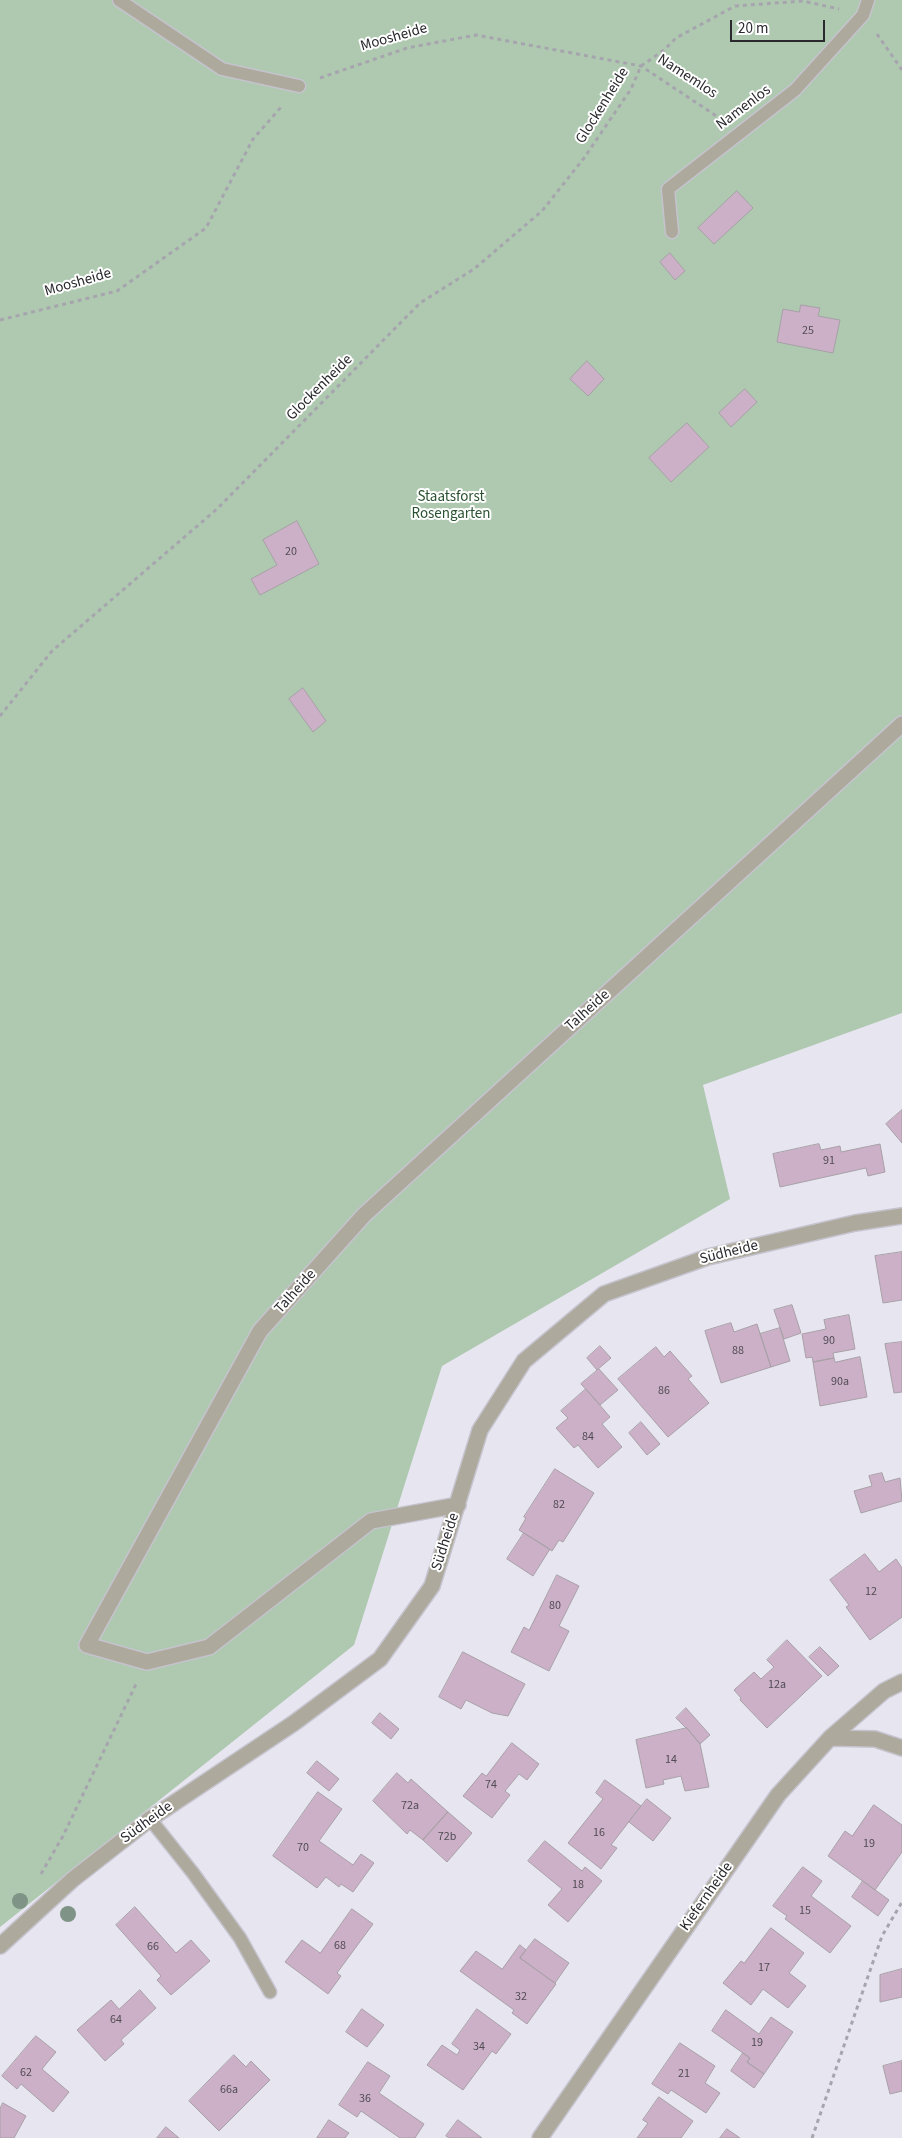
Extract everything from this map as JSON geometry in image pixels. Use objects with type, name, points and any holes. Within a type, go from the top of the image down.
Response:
[{"type":"street","name":"Talheide","points":[[147,1662],[87,1645],[260,1331],[364,1216],[902,724]]},
{"type":"street","name":"Südheide","points":[[0,1946],[72,1880],[150,1819],[294,1723],[380,1658],[432,1586],[480,1430],[524,1361],[604,1294],[708,1257],[855,1223],[902,1216]]},
{"type":"street","points":[[147,1662],[209,1646],[371,1521],[458,1504]]},
{"type":"street","name":"Kiefernheide","points":[[540,2138],[778,1795],[830,1738],[884,1691],[902,1682]]},
{"type":"street","points":[[830,1738],[875,1739],[902,1748]]},
{"type":"lane","points":[[119,0],[222,69],[299,86]]},
{"type":"lane","points":[[863,15],[868,0]]},
{"type":"lane","name":"Namenlos","points":[[672,232],[668,189],[795,90],[863,15]]},
{"type":"lane","points":[[150,1819],[193,1873],[240,1938],[270,1992]]},
{"type":"path","points":[[641,66],[664,50],[676,38],[734,6],[804,1],[863,15],[902,70]]},
{"type":"path","name":"Moosheide","points":[[0,320],[117,291],[206,228],[253,139],[299,86],[408,48],[476,35],[641,66]]},
{"type":"path","name":"Namemlos","points":[[641,66],[740,131]]},
{"type":"path","name":"Glockenheide","points":[[0,716],[52,651],[217,509],[420,303],[474,269],[542,211],[584,158],[632,89],[641,66]]},
{"type":"path","points":[[39,1877],[63,1836],[147,1662]]},
{"type":"path","points":[[812,2138],[882,1936],[902,1902]]},
{"type":"green space","name":"Staatsforst Rosengarten","points":[[0,0],[902,0],[902,1013],[703,1085],[730,1199],[442,1366],[354,1645],[0,1927]]},
{"type":"building","points":[[737,191],[753,208],[714,244],[698,228]]},
{"type":"building","points":[[670,253],[685,271],[675,280],[660,262]]},
{"type":"building","points":[[801,305],[820,308],[818,316],[840,320],[833,353],[777,342],[783,309],[799,312]]},
{"type":"building","points":[[587,361],[604,379],[588,396],[570,379]]},
{"type":"building","points":[[745,389],[757,402],[731,427],[719,413]]},
{"type":"building","points":[[687,423],[709,447],[671,482],[649,458]]},
{"type":"building","points":[[297,521],[319,564],[260,595],[251,579],[277,565],[263,540]]},
{"type":"building","points":[[303,688],[326,721],[313,732],[289,699]]},
{"type":"building","points":[[902,1110],[902,1143],[886,1124]]},
{"type":"building","points":[[819,1144],[821,1150],[840,1146],[841,1152],[880,1144],[885,1172],[868,1176],[866,1168],[780,1187],[773,1154]]},
{"type":"building","points":[[902,1252],[902,1300],[883,1303],[875,1256]]},
{"type":"building","points":[[792,1305],[801,1333],[784,1339],[774,1310]]},
{"type":"building","points":[[849,1315],[855,1349],[833,1353],[834,1358],[813,1362],[812,1357],[806,1358],[802,1334],[826,1329],[824,1320]]},
{"type":"building","points":[[731,1323],[734,1332],[757,1324],[771,1367],[721,1383],[705,1331]]},
{"type":"building","points":[[780,1328],[790,1361],[771,1367],[760,1334]]},
{"type":"building","points":[[902,1342],[902,1392],[894,1393],[885,1344]]},
{"type":"building","points":[[600,1346],[611,1358],[597,1370],[587,1358]]},
{"type":"building","points":[[656,1347],[664,1357],[670,1351],[692,1376],[688,1379],[709,1403],[668,1437],[618,1379]]},
{"type":"building","points":[[860,1357],[867,1397],[820,1406],[813,1362],[834,1358],[835,1362]]},
{"type":"building","points":[[599,1369],[618,1390],[600,1405],[581,1384]]},
{"type":"building","points":[[586,1389],[610,1417],[602,1424],[622,1447],[598,1468],[578,1445],[574,1448],[556,1428],[568,1418],[561,1411]]},
{"type":"building","points":[[641,1422],[660,1444],[647,1455],[629,1433]]},
{"type":"building","points":[[555,1469],[594,1493],[563,1542],[559,1540],[552,1551],[519,1530],[526,1518],[524,1517]]},
{"type":"building","points":[[882,1473],[885,1482],[900,1478],[902,1501],[861,1513],[854,1491],[872,1486],[869,1476]]},
{"type":"building","points":[[524,1533],[550,1549],[533,1576],[507,1559]]},
{"type":"building","points":[[865,1554],[879,1572],[896,1559],[902,1568],[902,1617],[870,1640],[846,1607],[849,1605],[830,1580]]},
{"type":"building","points":[[557,1575],[579,1586],[559,1626],[569,1631],[549,1671],[511,1652],[524,1627],[529,1630]]},
{"type":"building","points":[[787,1640],[822,1676],[767,1728],[740,1700],[741,1698],[734,1690],[754,1672],[761,1679],[774,1667],[767,1660]]},
{"type":"building","points":[[820,1647],[839,1666],[828,1676],[809,1657]]},
{"type":"building","points":[[463,1652],[525,1684],[508,1716],[492,1713],[466,1700],[461,1709],[439,1697]]},
{"type":"building","points":[[686,1708],[710,1735],[700,1744],[676,1718]]},
{"type":"building","points":[[380,1713],[399,1729],[391,1739],[372,1723]]},
{"type":"building","points":[[687,1728],[700,1744],[709,1787],[685,1791],[681,1776],[663,1780],[664,1784],[646,1788],[636,1740]]},
{"type":"building","points":[[512,1743],[539,1764],[527,1780],[519,1774],[505,1791],[510,1795],[492,1818],[463,1796],[482,1773],[486,1776]]},
{"type":"building","points":[[317,1761],[339,1779],[329,1791],[307,1773]]},
{"type":"building","points":[[397,1773],[408,1783],[411,1779],[448,1812],[423,1840],[410,1830],[407,1834],[373,1801]]},
{"type":"building","points":[[605,1780],[641,1806],[611,1845],[617,1848],[601,1869],[568,1843],[603,1799],[596,1793]]},
{"type":"building","points":[[318,1792],[342,1809],[319,1841],[353,1865],[361,1854],[374,1863],[353,1892],[341,1884],[339,1887],[326,1877],[317,1888],[273,1856]]},
{"type":"building","points":[[647,1799],[671,1818],[653,1841],[629,1822]]},
{"type":"building","points":[[874,1805],[902,1825],[902,1852],[875,1890],[828,1856],[845,1831],[852,1836]]},
{"type":"building","points":[[448,1812],[472,1833],[447,1862],[423,1840]]},
{"type":"building","points":[[545,1841],[582,1871],[585,1867],[602,1881],[568,1922],[548,1905],[562,1889],[528,1861]]},
{"type":"building","points":[[803,1867],[822,1881],[811,1896],[851,1926],[830,1953],[785,1919],[787,1916],[773,1906]]},
{"type":"building","points":[[863,1881],[889,1900],[878,1916],[852,1897]]},
{"type":"building","points":[[135,1907],[176,1953],[191,1940],[210,1961],[171,1995],[157,1980],[161,1976],[116,1925]]},
{"type":"building","points":[[352,1909],[373,1924],[337,1973],[341,1976],[328,1994],[285,1962],[302,1940],[320,1953]]},
{"type":"building","points":[[771,1928],[804,1953],[789,1973],[806,1986],[788,2008],[763,1989],[751,2005],[723,1983],[741,1961],[744,1963]]},
{"type":"building","points":[[535,1939],[569,1963],[555,1983],[520,1958]]},
{"type":"building","points":[[520,1945],[526,1950],[520,1958],[556,1984],[527,2024],[512,2013],[514,2010],[460,1971],[476,1951],[502,1969]]},
{"type":"building","points":[[902,1969],[902,1997],[880,2002],[880,1975]]},
{"type":"building","points":[[140,1990],[156,2008],[121,2040],[124,2044],[105,2061],[77,2030],[111,2000],[119,2009]]},
{"type":"building","points":[[362,2009],[384,2025],[367,2047],[346,2032]]},
{"type":"building","points":[[477,2009],[511,2034],[496,2054],[492,2051],[463,2090],[427,2065],[442,2045],[457,2055],[460,2050],[452,2044]]},
{"type":"building","points":[[726,2010],[759,2034],[771,2017],[793,2032],[764,2074],[747,2062],[750,2058],[712,2031]]},
{"type":"building","points":[[36,2036],[56,2052],[42,2069],[69,2092],[53,2112],[21,2084],[17,2089],[2,2076]]},
{"type":"building","points":[[680,2043],[715,2066],[705,2083],[720,2093],[706,2113],[671,2090],[668,2094],[652,2084]]},
{"type":"building","points":[[743,2053],[750,2058],[747,2062],[764,2074],[754,2088],[731,2071]]},
{"type":"building","points":[[234,2055],[246,2067],[251,2061],[270,2080],[219,2131],[189,2101]]},
{"type":"building","points":[[902,2061],[902,2091],[890,2094],[883,2066]]},
{"type":"building","points":[[368,2062],[390,2076],[379,2093],[424,2124],[415,2138],[400,2138],[361,2111],[357,2117],[339,2105]]},
{"type":"building","points":[[659,2097],[693,2121],[681,2138],[637,2138],[648,2123],[643,2120]]},
{"type":"building","points":[[3,2103],[26,2116],[14,2138],[0,2138],[0,2109]]},
{"type":"building","points":[[329,2120],[349,2133],[345,2138],[317,2138]]},
{"type":"building","points":[[458,2120],[482,2138],[449,2138],[446,2136]]},
{"type":"building","points":[[166,2127],[179,2138],[157,2138]]},
{"type":"building","points":[[727,2129],[740,2138],[720,2138]]}]
